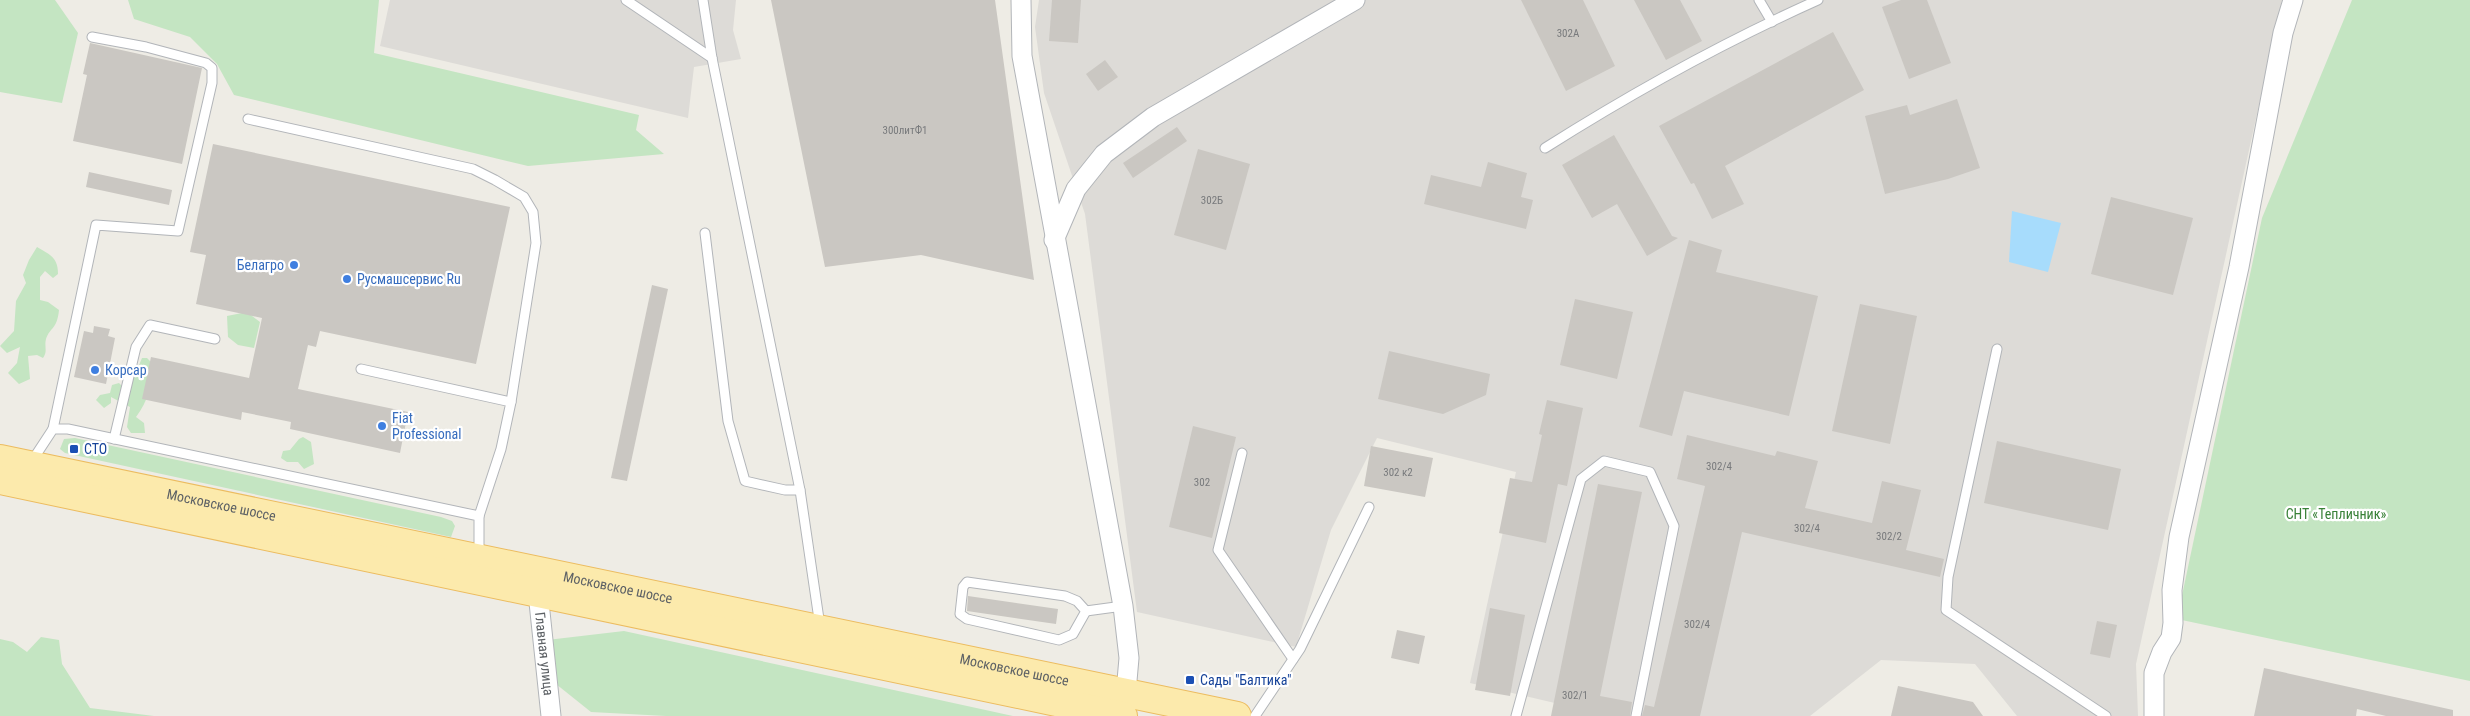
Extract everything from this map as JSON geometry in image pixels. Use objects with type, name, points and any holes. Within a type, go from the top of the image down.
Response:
[{"type":"main road","name":"Московское шоссе","points":[[0,459],[820,629],[1124,708]]},
{"type":"main road","name":"Московское шоссе","points":[[0,480],[538,593],[1124,708],[1237,716]]},
{"type":"street","points":[[1021,0],[1022,56],[1054,240],[1123,606],[1129,658],[1124,708]]},
{"type":"street","points":[[1054,240],[1076,189],[1104,154],[1153,117],[1356,0]]},
{"type":"street","points":[[2154,716],[2154,673],[2162,652],[2171,638],[2173,623],[2172,590],[2179,537],[2239,267],[2283,33],[2292,0]]},
{"type":"street","name":"Главная улица","points":[[538,593],[551,716]]},
{"type":"lane","points":[[626,0],[712,58]]},
{"type":"lane","points":[[703,0],[712,58],[800,490],[820,629]]},
{"type":"lane","points":[[1759,0],[1772,22]]},
{"type":"lane","points":[[1544,148],[1616,103],[1818,0]]},
{"type":"lane","points":[[29,466],[52,429],[96,225],[178,231],[212,83],[212,68],[206,63],[146,47],[92,37]]},
{"type":"lane","points":[[248,119],[473,169],[524,197],[533,212],[536,243],[511,402],[501,449],[479,516],[479,558]]},
{"type":"lane","points":[[705,233],[728,421],[745,481],[785,490],[800,490]]},
{"type":"lane","points":[[114,439],[136,347],[150,325],[215,339]]},
{"type":"lane","points":[[1997,349],[1948,578],[1946,610],[2106,716]]},
{"type":"lane","points":[[361,369],[511,402]]},
{"type":"lane","points":[[52,429],[68,429],[479,516]]},
{"type":"lane","points":[[1242,453],[1218,550],[1293,660]]},
{"type":"lane","points":[[1516,716],[1581,479],[1604,461],[1650,472],[1674,526],[1636,716]]},
{"type":"lane","points":[[1255,716],[1300,649],[1369,506]]},
{"type":"lane","points":[[966,582],[1065,596],[1077,601],[1086,611],[1073,634],[1059,640],[966,619],[960,614],[963,587],[966,582]]},
{"type":"lane","points":[[1086,611],[1123,606]]},
{"type":"shaded area","points":[[390,0],[736,0],[733,30],[741,59],[694,67],[688,118],[380,46]]},
{"type":"shaded area","points":[[1039,0],[2282,0],[2136,664],[2138,716],[2017,716],[1975,664],[1881,660],[1810,716],[1610,716],[1470,683],[1516,472],[1377,438],[1331,530],[1296,647],[1137,612],[1085,214],[1044,93],[1035,27]]},
{"type":"green space","points":[[0,0],[55,0],[78,33],[62,103],[0,92]]},
{"type":"green space","points":[[128,0],[379,0],[374,53],[639,115],[636,130],[664,154],[528,166],[234,95],[217,64],[190,37],[134,19]]},
{"type":"green space","name":"СНТ «Тепличник»","points":[[2352,0],[2470,0],[2470,681],[2177,619],[2262,218]]},
{"type":"green space","points":[[37,247],[53,258],[58,269],[58,274],[53,278],[45,271],[40,277],[40,300],[48,302],[59,310],[57,321],[46,339],[46,351],[43,358],[37,355],[28,356],[30,379],[19,384],[8,373],[17,363],[20,347],[7,353],[0,346],[14,331],[16,301],[26,283],[23,275]]},
{"type":"green space","points":[[247,312],[260,322],[254,348],[238,345],[228,337],[227,316]]},
{"type":"green space","points":[[142,358],[147,358],[154,365],[149,392],[144,405],[136,417],[144,423],[145,433],[131,433],[127,427],[130,407],[111,397],[111,403],[104,408],[96,400],[100,395],[110,393],[112,385],[119,383],[128,392]]},
{"type":"green space","points":[[303,437],[311,442],[314,464],[304,469],[298,462],[287,462],[281,458],[283,451],[290,450]]},
{"type":"green space","points":[[75,438],[441,517],[452,521],[455,526],[451,537],[65,453],[60,449],[64,439]]},
{"type":"green space","points":[[624,631],[1013,716],[666,716],[591,712],[551,680],[547,640]]},
{"type":"green space","points":[[41,637],[59,640],[62,664],[90,708],[154,716],[0,716],[0,639],[13,642],[27,652]]},
{"type":"water","points":[[2012,211],[2061,223],[2048,272],[2009,262]]},
{"type":"building","points":[[771,0],[995,0],[1034,280],[921,255],[825,267]]},
{"type":"building","points":[[1052,0],[1081,0],[1078,43],[1049,41]]},
{"type":"building","points":[[1521,0],[1583,0],[1615,66],[1566,91]]},
{"type":"building","points":[[1634,0],[1680,0],[1702,41],[1666,60]]},
{"type":"building","points":[[1901,0],[1927,0],[1951,63],[1909,79],[1882,7]]},
{"type":"building","points":[[1833,32],[1864,90],[1725,166],[1744,204],[1712,219],[1694,183],[1691,184],[1659,126]]},
{"type":"building","points":[[90,43],[202,68],[182,164],[73,141],[87,75],[83,74]]},
{"type":"building","points":[[1105,60],[1118,77],[1098,91],[1086,74]]},
{"type":"building","points":[[1957,99],[1980,168],[1948,179],[1885,194],[1865,116],[1907,105],[1910,115]]},
{"type":"building","points":[[1177,127],[1187,141],[1133,178],[1123,163]]},
{"type":"building","points":[[1614,135],[1672,236],[1678,238],[1647,256],[1617,204],[1592,218],[1562,165]]},
{"type":"building","points":[[213,144],[510,207],[476,364],[320,331],[316,347],[308,345],[298,389],[408,412],[400,453],[290,429],[291,422],[242,412],[241,420],[142,399],[151,357],[249,378],[262,318],[196,304],[206,255],[190,252]]},
{"type":"building","points":[[1198,149],[1250,164],[1226,250],[1174,235]]},
{"type":"building","points":[[1488,162],[1527,173],[1521,197],[1533,200],[1526,229],[1424,204],[1431,175],[1481,187]]},
{"type":"building","points":[[89,172],[172,190],[169,205],[86,187]]},
{"type":"building","points":[[2111,197],[2193,218],[2173,295],[2091,274]]},
{"type":"building","points":[[1689,240],[1722,250],[1716,272],[1818,296],[1789,416],[1684,391],[1672,436],[1639,427]]},
{"type":"building","points":[[652,285],[668,289],[627,481],[611,478]]},
{"type":"building","points":[[1575,299],[1633,312],[1617,379],[1560,365]]},
{"type":"building","points":[[1860,304],[1917,316],[1890,444],[1832,431]]},
{"type":"building","points":[[94,326],[110,329],[108,336],[115,338],[106,384],[74,377],[84,331],[93,333]]},
{"type":"building","points":[[1389,351],[1490,374],[1486,395],[1443,414],[1378,399]]},
{"type":"building","points":[[1547,400],[1583,408],[1567,486],[1558,484],[1546,543],[1499,533],[1510,478],[1532,482],[1542,435],[1539,434]]},
{"type":"building","points":[[1193,426],[1236,437],[1212,538],[1169,527]]},
{"type":"building","points":[[1687,435],[1775,456],[1777,451],[1818,461],[1805,508],[1872,523],[1882,481],[1921,490],[1906,550],[1944,559],[1940,577],[1742,532],[1700,716],[1642,716],[1645,705],[1654,707],[1705,486],[1677,479]]},
{"type":"building","points":[[1997,441],[2121,469],[2108,530],[1984,503]]},
{"type":"building","points":[[1371,446],[1433,458],[1425,497],[1364,486]]},
{"type":"building","points":[[1598,484],[1642,492],[1600,696],[1632,702],[1630,716],[1551,716]]},
{"type":"building","points":[[968,596],[1058,609],[1056,624],[967,611]]},
{"type":"building","points":[[1490,608],[1525,615],[1510,696],[1475,690]]},
{"type":"building","points":[[2097,621],[2117,625],[2110,658],[2090,654]]},
{"type":"building","points":[[1397,630],[1425,636],[1419,664],[1391,658]]},
{"type":"building","points":[[2264,668],[2453,710],[2453,716],[2386,716],[2357,709],[2356,716],[2254,716]]},
{"type":"building","points":[[1898,686],[1973,702],[1983,716],[1891,716]]},
{"type":"place","name":"Белагро","points":[[294,265]]},
{"type":"place","name":"Русмашсервис Ru","points":[[347,279]]},
{"type":"place","name":"Корсар","points":[[95,370]]},
{"type":"place","name":"Fiat Professional","points":[[382,426]]},
{"type":"place","name":"СТО","points":[[74,449]]},
{"type":"place","name":"Сады \"Балтика\"","points":[[1190,680]]}]
